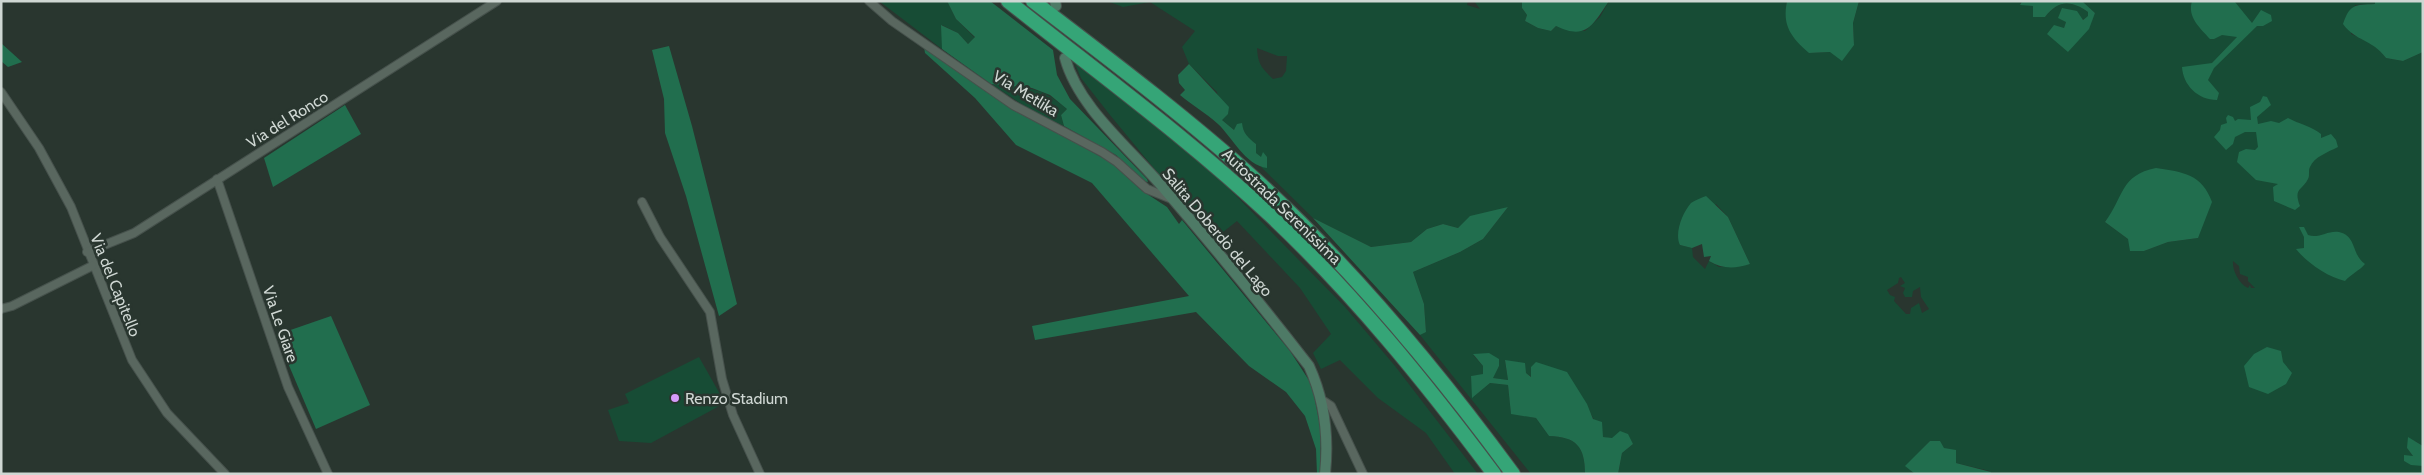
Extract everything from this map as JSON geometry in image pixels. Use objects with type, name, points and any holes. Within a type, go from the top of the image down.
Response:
[{"type":"highway","name":"Autostrada Serenissima","points":[[1008,1],[1149,110],[1279,224],[1392,344],[1494,474]]},
{"type":"highway","name":"Autostrada Serenissima","points":[[1033,1],[1204,135],[1283,206],[1403,333],[1442,380],[1513,474]]},
{"type":"street","name":"Via del Ronco","points":[[87,252],[134,233],[497,1]]},
{"type":"street","name":"Via Metlika","points":[[870,1],[892,21],[1013,105],[1102,152],[1117,162],[1148,189],[1173,199]]},
{"type":"street","name":"Salita Doberdò del Lago","points":[[1064,58],[1069,73],[1079,91],[1173,199],[1309,366],[1322,400],[1327,430],[1325,474]]},
{"type":"street","name":"Via del Capitello","points":[[1,92],[39,148],[71,207],[92,266],[132,360],[167,413],[225,474]]},
{"type":"street","name":"Via Le Giare","points":[[217,180],[288,387],[328,474]]},
{"type":"street","points":[[642,202],[660,237],[710,312],[722,379],[733,416],[760,474]]},
{"type":"street","points":[[1,314],[12,306],[92,266]]},
{"type":"street","points":[[1,309],[12,306]]},
{"type":"street","name":"Salita Doberdò del Lago","points":[[1322,400],[1331,406],[1363,474]]},
{"type":"green space","points":[[879,1],[947,1],[956,19],[975,38],[968,44],[958,33],[942,25],[942,49]]},
{"type":"green space","points":[[947,1],[990,1],[1053,50],[1057,75],[1070,99],[1148,182],[1143,181],[1116,155],[1064,126],[1061,115],[1067,109],[1050,95],[1032,88],[991,84],[942,49],[941,25],[958,33],[968,44],[975,37],[956,19]]},
{"type":"green space","points":[[1107,1],[1468,1],[1467,5],[1480,9],[1474,1],[1522,1],[1522,8],[1527,15],[1525,21],[1538,28],[1551,31],[1556,26],[1585,31],[1600,17],[1609,1],[1787,1],[1786,6],[1809,53],[1830,52],[1854,45],[1853,23],[1859,1],[2022,1],[2020,4],[2033,6],[2033,17],[2045,17],[2055,7],[2065,4],[2076,5],[2088,12],[2089,16],[2082,20],[2066,22],[2064,28],[2068,52],[2095,13],[2082,1],[2375,1],[2375,4],[2355,5],[2351,34],[2370,43],[2386,58],[2403,61],[2423,52],[2423,446],[2415,441],[2407,448],[2413,456],[2404,456],[2404,461],[2422,465],[2423,474],[1990,474],[1990,471],[1956,463],[1944,448],[1930,441],[1906,466],[1915,474],[1618,474],[1622,453],[1633,444],[1603,437],[1581,395],[1532,377],[1505,360],[1508,380],[1492,378],[1499,366],[1473,355],[1483,366],[1483,375],[1471,376],[1473,397],[1490,383],[1508,385],[1511,413],[1536,418],[1549,436],[1566,438],[1581,450],[1585,464],[1585,474],[1531,474],[1420,335],[1426,331],[1424,304],[1413,272],[1460,252],[1483,239],[1508,207],[1458,228],[1443,224],[1427,229],[1411,242],[1371,247],[1313,218],[1261,167],[1267,167],[1256,153],[1256,144],[1248,139],[1243,129],[1234,130],[1221,119],[1217,92],[1189,64],[1182,47],[1195,31],[1150,2],[1123,7]],"holes":[[[1257,48],[1278,56],[1287,56],[1286,71],[1282,77],[1273,79],[1261,66]],[[1716,204],[1728,217],[1750,264],[1719,267],[1709,261],[1705,269],[1693,257],[1692,248],[1680,245]],[[2115,209],[2198,238],[2168,242],[2144,251],[2105,222]],[[2233,261],[2239,266],[2240,274],[2248,277],[2248,281],[2255,288],[2251,288],[2250,285],[2248,288],[2245,286],[2237,276]],[[1901,277],[1905,283],[1900,286],[1905,288],[1903,293],[1905,297],[1912,297],[1913,291],[1920,287],[1921,297],[1929,309],[1922,313],[1919,303],[1911,308],[1910,314],[1906,314],[1894,301],[1895,297],[1890,295],[1887,290],[1898,283]]]},
{"type":"green space","points":[[1522,1],[1609,1],[1588,28],[1575,32],[1556,26],[1551,31],[1538,28],[1525,21],[1527,15],[1522,8]]},
{"type":"green space","points":[[1787,1],[1859,1],[1853,23],[1854,45],[1842,61],[1830,52],[1809,53],[1797,42],[1787,24]]},
{"type":"green space","points":[[2022,1],[2082,1],[2095,13],[2089,29],[2068,52],[2047,34],[2054,25],[2064,28],[2066,22],[2058,18],[2062,8],[2077,11],[2083,20],[2088,16],[2088,12],[2076,5],[2065,4],[2055,7],[2045,17],[2033,17],[2033,6],[2020,5]]},
{"type":"green space","points":[[2192,1],[2237,1],[2235,2],[2252,23],[2261,10],[2271,15],[2272,21],[2263,26],[2257,26],[2214,68],[2208,80],[2219,93],[2217,100],[2204,97],[2193,90],[2185,80],[2182,67],[2212,63],[2237,37],[2222,35],[2210,39],[2193,17],[2191,12]]},
{"type":"green space","points":[[2375,1],[2423,1],[2423,52],[2403,61],[2386,58],[2375,47],[2348,30],[2343,24],[2351,9],[2357,5],[2375,4]]},
{"type":"green space","points":[[1,43],[22,62],[8,67],[1,61]]},
{"type":"green space","points":[[669,46],[692,126],[737,304],[719,316],[686,196],[665,133],[664,99],[652,50]]},
{"type":"green space","points":[[924,47],[1003,103],[1112,163],[1141,190],[1167,207],[1179,224],[1182,220],[1290,351],[1312,385],[1321,431],[1320,474],[1317,474],[1316,449],[1305,416],[1286,392],[1249,366],[1196,312],[1035,340],[1032,326],[1189,296],[1092,183],[1016,145],[975,98],[925,53]]},
{"type":"green space","points":[[1074,61],[1208,167],[1345,307],[1395,366],[1478,474],[1455,474],[1426,433],[1378,398],[1340,360],[1321,369],[1313,353],[1331,334],[1300,288],[1237,221],[1213,240],[1081,78]]},
{"type":"green space","points":[[1189,64],[1229,107],[1228,114],[1222,120],[1234,130],[1237,124],[1242,123],[1246,135],[1256,144],[1256,153],[1261,157],[1263,152],[1267,157],[1267,168],[1252,162],[1218,124],[1180,95],[1185,90],[1179,83],[1178,75]]},
{"type":"green space","points":[[991,84],[1031,89],[1048,95],[1067,109],[1061,115],[1064,126],[1035,113]]},
{"type":"green space","points":[[2263,96],[2267,97],[2271,105],[2257,117],[2258,124],[2271,121],[2279,123],[2288,118],[2317,131],[2321,134],[2321,138],[2331,134],[2336,140],[2338,147],[2322,155],[2312,163],[2309,168],[2308,179],[2299,190],[2297,196],[2300,206],[2295,210],[2274,201],[2273,187],[2278,184],[2256,180],[2237,162],[2239,152],[2246,149],[2255,150],[2258,147],[2256,132],[2245,132],[2235,137],[2233,144],[2226,150],[2214,137],[2220,130],[2221,125],[2227,123],[2226,118],[2228,115],[2233,117],[2235,121],[2238,119],[2251,120],[2250,107],[2260,102]]},
{"type":"green space","points":[[345,105],[361,134],[273,187],[264,158]]},
{"type":"green space","points":[[2156,168],[2183,173],[2197,180],[2203,185],[2212,202],[2198,238],[2168,242],[2144,251],[2130,251],[2128,239],[2105,222],[2129,182],[2144,171]]},
{"type":"green space","points":[[1706,196],[1728,217],[1750,264],[1739,267],[1719,266],[1709,261],[1711,256],[1704,257],[1702,244],[1692,248],[1680,245],[1678,235],[1680,223],[1685,212],[1691,203]]},
{"type":"green space","points":[[1508,207],[1483,239],[1460,252],[1413,272],[1424,304],[1426,332],[1420,335],[1313,218],[1371,247],[1411,242],[1427,229],[1443,224],[1458,228],[1470,216]]},
{"type":"green space","points":[[2299,227],[2304,227],[2308,235],[2312,236],[2331,232],[2345,234],[2349,237],[2365,264],[2345,281],[2318,269],[2296,249],[2304,248],[2304,237]]},
{"type":"green space","points":[[331,316],[370,405],[316,429],[276,335]]},
{"type":"green space","points":[[2267,347],[2281,351],[2283,362],[2292,373],[2286,384],[2268,394],[2249,387],[2244,366],[2254,354]]},
{"type":"green space","points":[[1489,353],[1499,359],[1499,366],[1493,378],[1508,380],[1505,360],[1525,363],[1526,373],[1531,377],[1531,367],[1536,362],[1567,372],[1587,404],[1593,419],[1602,422],[1603,437],[1612,438],[1620,431],[1628,434],[1633,444],[1622,453],[1618,474],[1585,474],[1583,456],[1577,445],[1566,438],[1549,436],[1536,418],[1511,414],[1508,385],[1490,383],[1472,398],[1471,376],[1483,374],[1483,366],[1473,354]]},
{"type":"green space","name":"Renzo Stadium","points":[[699,357],[725,403],[651,443],[619,441],[608,410],[629,403],[625,394]]},
{"type":"green space","points":[[2408,437],[2423,446],[2423,466],[2411,465],[2404,461],[2404,455],[2413,456],[2407,448]]},
{"type":"green space","points":[[1930,441],[1940,441],[1944,448],[1956,450],[1956,463],[1991,472],[1990,474],[1915,474],[1905,466]]},
{"type":"place","name":"Renzo Stadium","points":[[675,398]]}]
